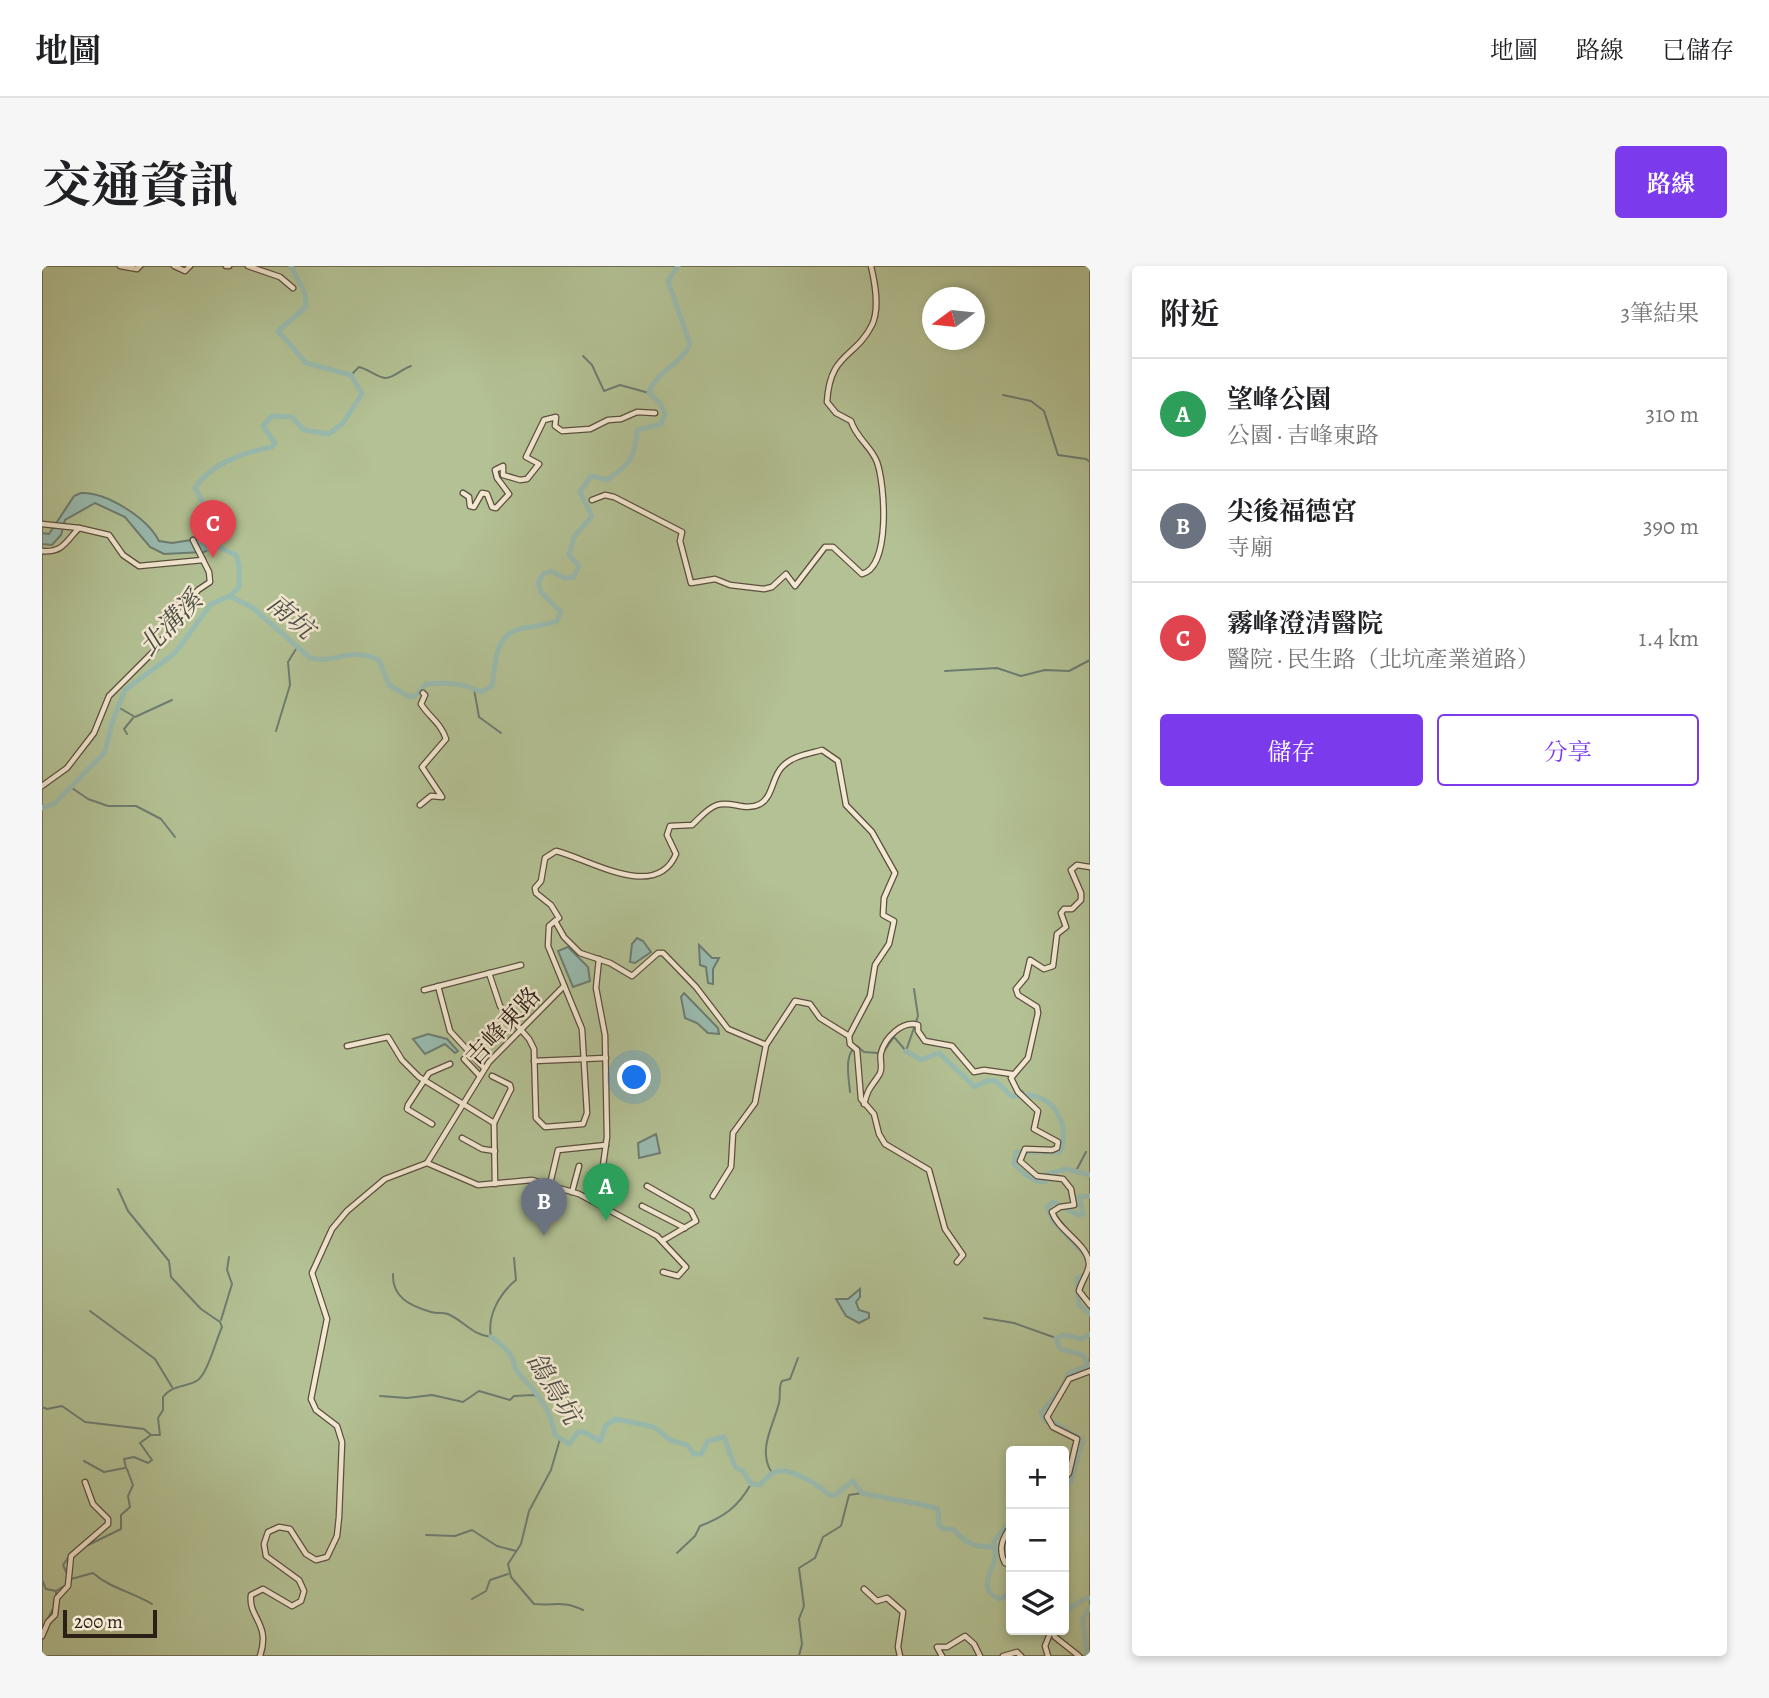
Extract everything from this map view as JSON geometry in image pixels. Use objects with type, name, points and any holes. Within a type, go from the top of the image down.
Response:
[{"type":"street","points":[[120,266],[136,269],[140,266]]},
{"type":"street","points":[[174,266],[185,271],[190,266]]},
{"type":"street","points":[[248,266],[280,278],[293,288]]},
{"type":"street","points":[[592,500],[604,495],[614,497],[682,532],[684,535],[680,541],[691,583],[715,579],[730,585],[764,589],[772,587],[786,575],[795,586],[825,547],[832,547],[862,573],[869,570],[881,550],[885,495],[881,477],[877,461],[856,435],[851,421],[836,413],[827,402],[834,369],[872,323],[876,300],[871,266]]},
{"type":"street","points":[[463,493],[468,497],[470,506],[474,507],[482,493],[487,494],[492,507],[496,508],[509,494],[496,478],[495,470],[503,466],[503,475],[520,481],[536,470],[539,464],[526,457],[544,421],[556,418],[555,426],[562,431],[590,429],[608,420],[621,419],[637,412],[655,413]]},
{"type":"street","points":[[42,524],[64,525],[108,534],[123,555],[139,566],[202,558]]},
{"type":"street","points":[[42,551],[54,552],[62,548],[79,528]]},
{"type":"street","points":[[42,786],[67,768],[94,733],[109,696],[154,651],[198,590],[209,582],[209,572],[193,540]]},
{"type":"street","points":[[420,805],[431,796],[442,797],[422,767],[446,739],[439,723],[427,716],[421,704],[425,695],[423,693]]},
{"type":"street","points":[[489,973],[500,1006],[532,1043],[538,1122],[545,1126],[577,1125],[586,1119],[582,1030],[548,946],[549,926],[559,918],[551,905],[536,893],[535,888],[541,881],[545,858],[556,851],[581,857],[625,877],[661,873],[672,863],[676,854],[667,835],[670,826],[692,825],[701,814],[720,804],[743,808],[760,804],[767,798],[782,767],[793,759],[822,750],[838,761],[846,805],[872,832],[895,873],[884,898],[883,915],[894,921],[889,944],[875,965],[870,996],[849,1036]]},
{"type":"street","points":[[1012,1074],[1028,1058],[1038,1013],[1034,1003],[1018,995],[1017,985],[1026,977],[1030,960],[1044,969],[1053,966],[1057,935],[1066,927],[1061,913],[1064,909],[1072,909],[1080,900],[1081,893],[1071,870],[1077,865],[1090,867]]},
{"type":"street","points":[[555,921],[577,950],[632,976],[658,953],[663,953],[696,987],[728,1029],[766,1045]]},
{"type":"street","points":[[599,959],[597,1003],[605,1035],[606,1058],[606,1145],[600,1188]]},
{"type":"street","points":[[424,990],[522,965]]},
{"type":"street","points":[[438,986],[450,1031],[484,1068]]},
{"type":"street","name":"吉峰東路","points":[[427,1163],[484,1068],[564,986]]},
{"type":"street","points":[[713,1196],[731,1167],[733,1132],[755,1103],[766,1045],[796,1000],[810,1004],[820,1018],[849,1036],[854,1048],[864,1105],[874,1114],[885,1144],[929,1170],[945,1229],[963,1255],[957,1262]]},
{"type":"street","points":[[864,1105],[869,1084],[881,1069],[881,1051],[899,1028],[914,1023],[918,1025],[918,1031],[925,1041],[952,1046],[974,1072],[984,1070],[1012,1074]]},
{"type":"street","points":[[347,1046],[388,1037],[402,1060],[422,1080],[494,1123]]},
{"type":"street","points":[[534,1060],[606,1058]]},
{"type":"street","points":[[464,1059],[479,1075]]},
{"type":"street","points":[[432,1124],[407,1109],[422,1080],[429,1073],[450,1064]]},
{"type":"street","points":[[1012,1074],[1014,1086],[1038,1111],[1034,1129],[1059,1144],[1052,1150],[1025,1149],[1020,1161],[1037,1176],[1063,1179],[1072,1189],[1074,1205],[1061,1206],[1052,1215],[1088,1258],[1086,1274],[1079,1291],[1090,1305]]},
{"type":"street","points":[[492,1076],[510,1085],[511,1089],[494,1123],[495,1184]]},
{"type":"street","points":[[461,1138],[482,1149],[495,1152]]},
{"type":"street","points":[[550,1184],[558,1150],[606,1145]]},
{"type":"street","points":[[260,1656],[264,1630],[251,1605],[251,1595],[263,1589],[292,1606],[301,1601],[304,1591],[299,1580],[266,1556],[264,1544],[268,1532],[279,1527],[290,1529],[306,1554],[316,1560],[327,1557],[337,1536],[342,1442],[337,1426],[313,1407],[311,1399],[327,1319],[313,1279],[314,1267],[332,1229],[347,1211],[385,1180],[427,1163],[478,1185],[533,1180],[572,1192],[662,1241],[686,1267],[678,1276],[663,1272]]},
{"type":"street","points":[[572,1192],[579,1166]]},
{"type":"street","points":[[648,1186],[691,1211],[696,1221],[662,1241]]},
{"type":"street","points":[[642,1206],[685,1228]]},
{"type":"street","points":[[1069,1464],[1077,1439],[1047,1420],[1069,1379],[1090,1371]]},
{"type":"street","points":[[42,1636],[48,1622],[55,1615],[58,1595],[70,1578],[71,1556],[108,1524],[108,1519],[93,1504],[86,1482]]},
{"type":"street","points":[[1006,1534],[1001,1549],[1006,1563]]},
{"type":"street","points":[[864,1589],[877,1601],[887,1598],[903,1612],[898,1647],[900,1656]]},
{"type":"street","points":[[1048,1656],[1045,1646],[1049,1635]]},
{"type":"street","points":[[1054,1635],[1079,1656]]},
{"type":"street","points":[[942,1656],[937,1647],[947,1647],[965,1636],[974,1644],[980,1656]]},
{"type":"street","points":[[1003,1656],[1017,1651],[1021,1656]]},
{"type":"green space","points":[[42,266],[1090,266],[1090,1656],[42,1656]]},
{"type":"water","points":[[81,493],[102,497],[125,508],[136,515],[159,541],[172,543],[210,537],[212,547],[204,552],[164,554],[150,547],[125,517],[95,503],[65,520],[61,535],[52,545],[42,544],[42,533],[49,534],[74,496]]},
{"type":"water","points":[[637,938],[643,941],[651,952],[635,963],[630,962],[632,944]]},
{"type":"water","points":[[699,945],[712,958],[719,958],[713,969],[713,984],[708,983],[706,967],[700,965]]},
{"type":"water","points":[[568,947],[588,967],[590,981],[573,987],[558,951]]},
{"type":"water","points":[[684,993],[718,1028],[719,1034],[708,1033],[697,1023],[685,1018],[681,997]]},
{"type":"water","points":[[428,1034],[447,1039],[458,1051],[455,1053],[445,1044],[425,1054],[413,1039]]},
{"type":"water","points":[[656,1134],[660,1153],[639,1158],[638,1143]]},
{"type":"water","points":[[860,1289],[860,1297],[856,1302],[859,1310],[869,1313],[869,1318],[859,1323],[846,1316],[836,1299],[848,1299]]},
{"type":"waterway","points":[[203,546],[195,529],[200,513],[207,511],[195,488],[209,472],[229,460],[272,447],[275,443],[263,426],[272,416],[292,417],[304,430],[329,434],[343,423],[362,394],[351,375],[306,363],[278,331],[306,307],[305,293],[291,266]]},
{"type":"waterway","name":"南坑","points":[[230,596],[253,608],[310,658],[359,655],[379,660],[389,685],[410,697],[417,695],[426,684],[454,684],[481,692],[492,686],[499,648],[507,635],[518,629],[557,621],[561,612],[541,592],[538,583],[543,574],[551,571],[565,578],[574,577],[579,566],[569,555],[574,537],[592,516],[580,492],[591,476],[607,480],[626,465],[633,454],[637,430],[661,424],[665,414],[660,403],[649,393],[657,379],[681,357],[690,344],[668,281],[678,266]]},
{"type":"waterway","points":[[583,356],[592,365],[604,391],[620,385],[649,393]]},
{"type":"waterway","points":[[351,375],[359,367],[388,378],[411,366]]},
{"type":"waterway","points":[[1003,395],[1031,401],[1044,411],[1058,455],[1090,462]]},
{"type":"waterway","name":"北溝溪","points":[[42,808],[54,804],[105,752],[112,723],[125,690],[175,653],[211,604],[230,596],[239,587],[236,555],[219,547],[206,548]]},
{"type":"waterway","points":[[276,731],[290,685],[288,662],[296,649]]},
{"type":"waterway","points":[[945,671],[997,668],[1021,676],[1045,670],[1069,671],[1090,660]]},
{"type":"waterway","points":[[474,689],[479,717],[501,733]]},
{"type":"waterway","points":[[118,707],[135,717],[172,700]]},
{"type":"waterway","points":[[127,734],[124,729],[133,718]]},
{"type":"waterway","points":[[72,788],[88,799],[108,806],[136,806],[161,819],[175,837]]},
{"type":"waterway","points":[[884,1051],[894,1037],[906,1051],[918,1016],[914,989]]},
{"type":"waterway","points":[[850,1092],[848,1060],[853,1050],[857,1046],[864,1052],[878,1053]]},
{"type":"waterway","points":[[906,1051],[921,1060],[939,1053],[975,1087],[986,1081],[996,1081],[1011,1096],[1028,1095],[1047,1102],[1059,1115],[1062,1124],[1063,1142],[1060,1152],[1016,1152],[1014,1164],[1037,1181],[1046,1181],[1045,1175],[1066,1169],[1090,1175]]},
{"type":"waterway","points":[[1018,1088],[1025,1094]]},
{"type":"waterway","points":[[1077,1169],[1086,1152]]},
{"type":"waterway","points":[[118,1189],[128,1211],[169,1261],[171,1277],[201,1309],[220,1322],[222,1327],[202,1376],[171,1390],[163,1397],[163,1410],[158,1418],[160,1435],[151,1435],[140,1443],[152,1460],[148,1463],[134,1457],[124,1459],[126,1468]]},
{"type":"waterway","points":[[1089,1259],[1053,1221],[1047,1207],[1053,1202],[1078,1215],[1083,1214],[1079,1197],[1090,1196]]},
{"type":"waterway","points":[[221,1320],[232,1284],[227,1270],[229,1257]]},
{"type":"waterway","points":[[393,1274],[399,1295],[410,1304],[431,1312],[448,1314],[473,1331],[491,1337],[491,1321],[496,1306],[504,1292],[516,1280],[514,1258]]},
{"type":"waterway","points":[[1090,1274],[1077,1278],[1079,1305],[1090,1314]]},
{"type":"waterway","points":[[90,1311],[155,1359],[172,1387]]},
{"type":"waterway","points":[[984,1318],[1014,1323],[1056,1338]]},
{"type":"waterway","points":[[1069,1481],[1083,1440],[1053,1422],[1045,1421],[1041,1413],[1063,1386],[1068,1374],[1088,1365],[1083,1355],[1060,1349],[1056,1338],[1064,1335],[1082,1339],[1090,1334]]},
{"type":"waterway","name":"鴿鳥坑","points":[[491,1337],[507,1350],[518,1373],[542,1402],[555,1435],[569,1444],[578,1432],[584,1432],[600,1441],[606,1425],[616,1419],[654,1427],[670,1440],[687,1445],[694,1454],[701,1454],[708,1441],[724,1437],[735,1467],[743,1471],[751,1484],[760,1485],[773,1473],[784,1471],[805,1478],[829,1495],[835,1495],[853,1481],[862,1493],[938,1509],[939,1525],[943,1529],[953,1529],[971,1544],[994,1547]]},
{"type":"waterway","points":[[772,1473],[766,1456],[768,1438],[779,1403],[782,1381],[790,1379],[798,1358]]},
{"type":"waterway","points":[[380,1396],[407,1398],[432,1395],[463,1402],[479,1391],[510,1400],[514,1396],[534,1395],[539,1398]]},
{"type":"waterway","points":[[42,1407],[47,1409],[62,1406],[85,1422],[144,1429],[151,1435]]},
{"type":"waterway","points":[[560,1439],[551,1470],[529,1511],[521,1544],[508,1564],[511,1577],[534,1604],[564,1604],[583,1610]]},
{"type":"waterway","points":[[84,1461],[104,1472],[125,1468]]},
{"type":"waterway","name":"北溝溪","points":[[84,1547],[121,1529],[121,1515],[130,1507],[128,1496],[133,1485],[127,1469]]},
{"type":"waterway","points":[[677,1553],[695,1536],[700,1526],[723,1515],[735,1505],[751,1484]]},
{"type":"waterway","points":[[799,1656],[802,1644],[799,1619],[804,1606],[799,1568],[815,1558],[823,1537],[841,1526],[849,1495],[862,1493]]},
{"type":"waterway","name":"鴿鳥坑","points":[[1006,1526],[994,1541],[995,1559],[987,1581],[989,1591],[993,1595],[1000,1599],[1006,1596]]},
{"type":"waterway","points":[[426,1535],[455,1536],[472,1530],[497,1546],[516,1551]]},
{"type":"waterway","name":"北溝溪","points":[[68,1576],[63,1565],[72,1552]]},
{"type":"waterway","points":[[71,1579],[93,1573],[152,1604]]},
{"type":"waterway","points":[[472,1599],[486,1591],[490,1580],[508,1574]]},
{"type":"waterway","points":[[42,1580],[46,1589],[56,1591]]},
{"type":"waterway","name":"北溝溪","points":[[56,1598],[56,1591],[66,1585]]},
{"type":"waterway","name":"鴿鳥坑","points":[[1069,1608],[1090,1598]]},
{"type":"waterway","name":"北溝溪","points":[[42,1630],[54,1607]]},
{"type":"waterway","name":"鴿鳥坑","points":[[1087,1656],[1083,1618],[1090,1607]]},
{"type":"place","name":"霧峰澄清醫院","points":[[213,558]]},
{"type":"place","name":"望峰公園","points":[[606,1221]]},
{"type":"place","name":"尖後福德宮","points":[[544,1236]]}]
